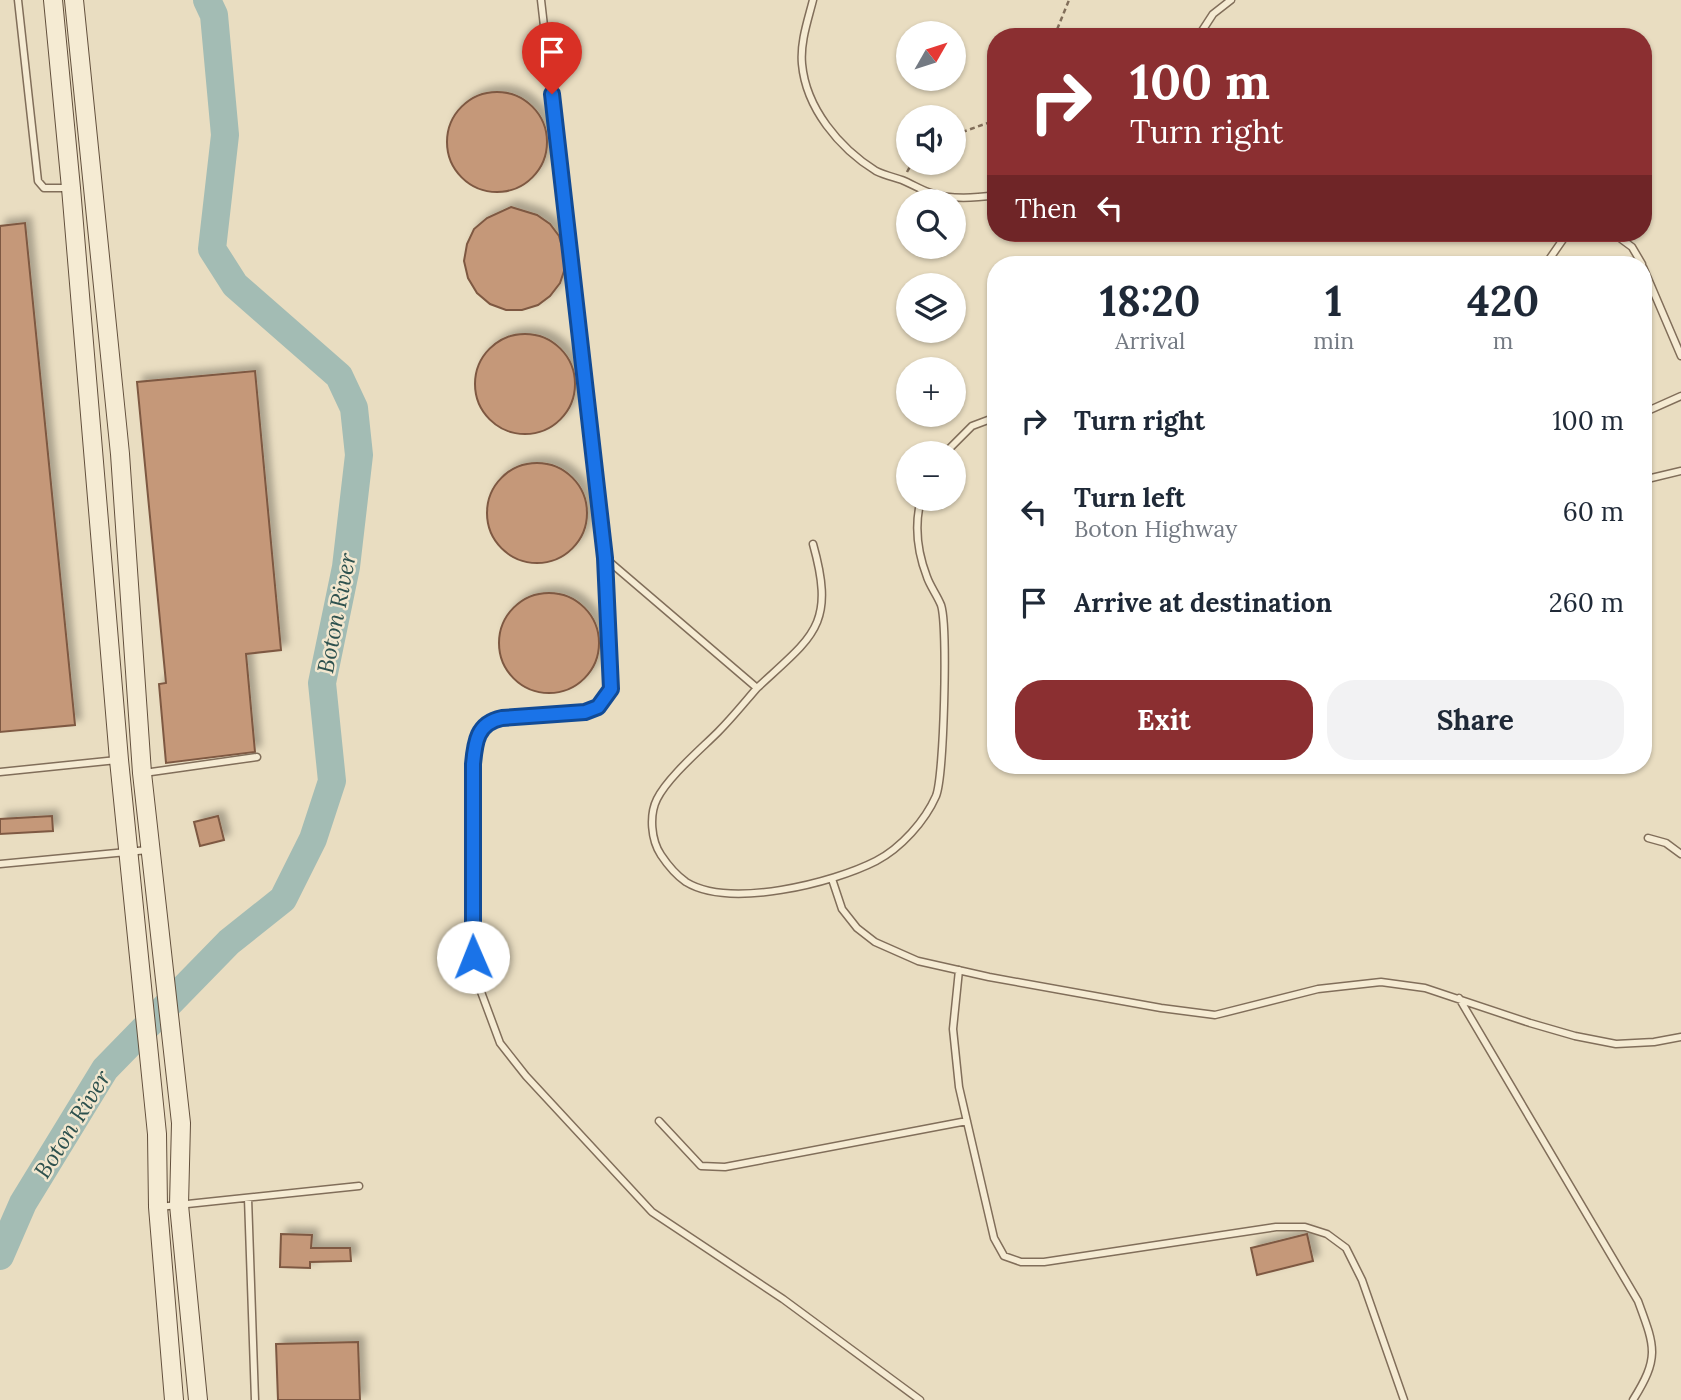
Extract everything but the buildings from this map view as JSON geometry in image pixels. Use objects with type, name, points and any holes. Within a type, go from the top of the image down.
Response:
[{"type":"street","points":[[52,0],[71,188],[119,760],[157,1134],[158,1207],[174,1400]]},
{"type":"street","points":[[74,0],[120,454],[142,773],[181,1123],[178,1205],[198,1400]]},
{"type":"lane","points":[[18,0],[38,181],[44,188],[71,188]]},
{"type":"lane","points":[[541,0],[605,558],[611,689],[598,707],[585,712],[490,720],[481,730],[475,743],[473,790],[474,973],[500,1043],[526,1076],[652,1212],[783,1299],[920,1400]]},
{"type":"lane","points":[[813,0],[802,48],[802,64],[806,88],[833,134],[852,153],[878,172],[931,193],[970,197],[987,196]]},
{"type":"lane","points":[[1204,28],[1213,13],[1231,0]]},
{"type":"lane","points":[[1625,242],[1638,256]]},
{"type":"lane","points":[[1652,287],[1681,356]]},
{"type":"lane","points":[[1652,409],[1681,396]]},
{"type":"lane","points":[[957,441],[972,426],[987,420]]},
{"type":"lane","points":[[1652,478],[1681,471]]},
{"type":"lane","points":[[813,544],[821,572],[819,622],[805,644],[757,688],[657,800],[652,826],[655,846],[668,865],[687,882],[716,891],[742,894],[808,886],[877,860],[901,843],[929,813],[938,791],[941,766],[944,633],[941,606],[927,577],[916,540],[920,511]]},
{"type":"lane","points":[[605,558],[757,688]]},
{"type":"lane","points":[[142,773],[257,757]]},
{"type":"lane","points":[[0,772],[119,760]]},
{"type":"lane","points":[[1648,838],[1665,843],[1681,854]]},
{"type":"lane","points":[[0,864],[150,850]]},
{"type":"lane","points":[[832,879],[842,909],[857,928],[876,942],[918,961],[1161,1008],[1215,1015],[1318,989],[1381,982],[1425,988],[1541,1027],[1616,1044],[1681,1037]]},
{"type":"lane","points":[[959,970],[953,1029],[958,1087],[994,1238],[1004,1256],[1021,1262],[1044,1262],[1276,1227],[1305,1227],[1327,1234],[1346,1248],[1362,1280],[1404,1400]]},
{"type":"lane","points":[[1458,998],[1638,1301],[1654,1352],[1649,1373],[1633,1400]]},
{"type":"lane","points":[[659,1121],[701,1166],[725,1167],[967,1121]]},
{"type":"lane","points":[[158,1207],[359,1186]]},
{"type":"lane","points":[[248,1198],[255,1400]]},
{"type":"path","points":[[1058,28],[1069,0]]},
{"type":"path","points":[[966,131],[987,123]]},
{"type":"waterway","name":"Boton River","points":[[0,1256],[23,1203],[105,1069],[229,942],[283,899],[313,839],[332,781],[322,683],[346,567],[359,455],[354,408],[339,376],[235,285],[212,249],[225,135],[214,15],[207,0]]},
{"type":"route","points":[[473,957],[473,764],[475,743],[481,730],[490,720],[585,712],[598,707],[611,689],[605,558],[552,94]]}]
